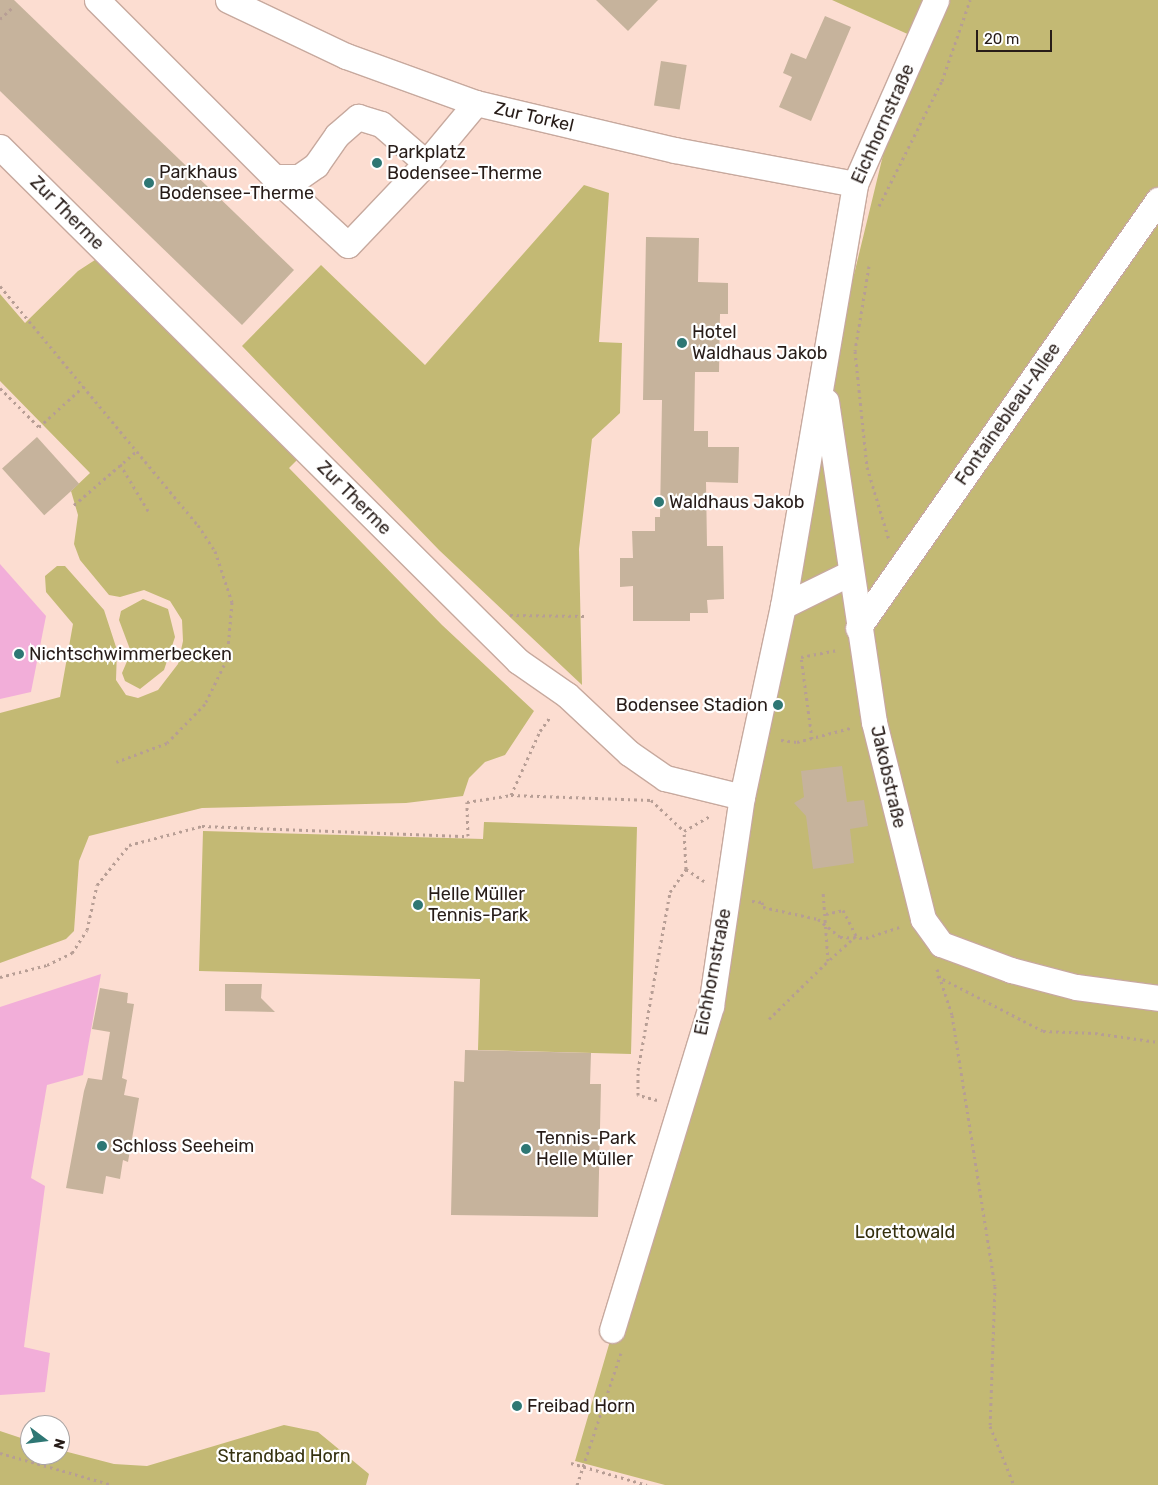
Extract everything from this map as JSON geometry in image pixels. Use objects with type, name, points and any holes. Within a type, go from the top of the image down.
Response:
[{"type":"street","points":[[97,0],[274,177],[348,245],[426,163],[476,103]]},
{"type":"street","name":"Zur Torkel","points":[[228,0],[346,56],[476,103],[675,150],[855,184]]},
{"type":"street","name":"Eichhornstraße","points":[[612,1330],[711,1006],[742,797],[783,606],[824,380],[835,284],[855,184],[936,0]]},
{"type":"street","points":[[274,177],[299,177],[316,165],[337,135],[358,117],[381,124],[426,163]]},
{"type":"street","name":"Zur Therme","points":[[0,147],[518,661],[567,695],[629,753],[665,778],[742,797]]},
{"type":"street","name":"Fontainebleau-Allee","points":[[860,637],[899,572],[1158,200]]},
{"type":"street","name":"Jakobstraße","points":[[824,380],[850,573],[874,722],[923,919],[942,944],[1011,970],[1076,987],[1158,998]]},
{"type":"street","points":[[783,606],[850,573]]},
{"type":"path","points":[[878,214],[942,82],[970,0]]},
{"type":"path","points":[[0,19],[14,6]]},
{"type":"path","points":[[870,263],[855,351],[867,467],[899,572]]},
{"type":"path","points":[[0,286],[138,450],[215,550],[232,602],[232,630],[227,659],[216,684],[188,724],[167,742],[116,762]]},
{"type":"path","points":[[0,388],[39,427],[84,386]]},
{"type":"path","points":[[74,505],[138,450]]},
{"type":"path","points":[[120,464],[150,514]]},
{"type":"path","points":[[507,614],[586,616]]},
{"type":"path","points":[[812,738],[801,657],[860,637]]},
{"type":"path","points":[[778,739],[797,742],[874,722]]},
{"type":"path","points":[[511,795],[540,731]]},
{"type":"path","points":[[0,977],[47,965],[72,953],[87,930],[97,885],[129,845],[202,826],[468,836],[467,802],[511,795],[651,800],[684,832],[686,870],[670,892],[638,1070],[638,1095],[652,1098]]},
{"type":"path","points":[[684,832],[742,797]]},
{"type":"path","points":[[823,892],[828,931],[828,961]]},
{"type":"path","points":[[745,900],[818,919],[828,931],[840,937],[856,936],[866,938],[923,919]]},
{"type":"path","points":[[826,914],[843,910],[856,936]]},
{"type":"path","points":[[769,1019],[856,936]]},
{"type":"path","points":[[1014,1485],[990,1426],[995,1286],[952,1015],[937,976],[1042,1030],[1095,1032],[1158,1042]]},
{"type":"path","points":[[0,1453],[113,1485]]},
{"type":"path","points":[[571,1463],[647,1485]]},
{"type":"green space","name":"Lorettowald","points":[[832,0],[1158,0],[1158,1485],[665,1485],[575,1461],[720,964],[832,365],[912,36]]},
{"type":"green space","points":[[584,185],[609,193],[599,342],[622,343],[620,413],[592,439],[579,549],[582,685],[439,550],[242,346],[321,265],[425,365]]},
{"type":"green space","points":[[98,258],[303,454],[289,468],[442,625],[534,711],[505,755],[485,762],[469,778],[463,796],[406,803],[202,808],[89,836],[79,861],[74,931],[66,939],[0,963],[0,713],[60,697],[73,624],[46,592],[45,576],[57,566],[65,566],[104,610],[117,650],[116,680],[126,695],[138,698],[158,690],[178,664],[183,641],[182,620],[170,601],[144,590],[120,597],[109,595],[80,560],[74,544],[78,515],[71,491],[90,473],[0,381],[0,294],[25,323],[78,271]]},
{"type":"green space","points":[[143,599],[168,609],[175,637],[164,670],[140,689],[125,681],[122,673],[131,652],[119,620],[121,611]]},
{"type":"green space","name":"Helle Müller Tennis-Park","points":[[484,822],[637,827],[631,1054],[478,1050],[480,979],[199,971],[203,831],[483,839]]},
{"type":"green space","name":"Strandbad Horn","points":[[284,1425],[318,1432],[369,1474],[366,1485],[0,1485],[0,1431],[20,1438],[20,1465],[70,1465],[70,1453],[114,1464],[147,1466]]},
{"type":"shaded area","name":"Nichtschwimmerbecken","points":[[0,564],[46,616],[31,692],[0,699]]},
{"type":"shaded area","points":[[101,974],[83,1075],[47,1085],[31,1178],[45,1186],[24,1347],[50,1353],[45,1392],[0,1395],[0,1007]]},
{"type":"building","name":"Parkhaus Bodensee-Therme","points":[[0,0],[14,0],[294,270],[242,325],[0,91]]},
{"type":"building","points":[[596,0],[658,0],[628,31]]},
{"type":"building","points":[[825,16],[851,27],[811,121],[779,107],[792,77],[783,73],[791,53],[806,59]]},
{"type":"building","points":[[661,61],[687,65],[680,110],[654,105]]},
{"type":"building","points":[[646,237],[699,238],[698,282],[728,283],[728,314],[720,314],[719,372],[695,372],[694,431],[708,431],[708,447],[739,447],[738,483],[706,482],[707,546],[723,546],[724,599],[707,600],[708,613],[690,613],[690,621],[633,621],[633,586],[620,587],[620,558],[633,558],[632,531],[655,531],[655,517],[660,517],[662,400],[643,400]]},
{"type":"building","points":[[37,437],[79,484],[44,515],[2,468]]},
{"type":"building","points":[[842,766],[847,802],[864,800],[868,826],[850,829],[854,863],[813,869],[806,816],[794,803],[804,797],[801,771]]},
{"type":"building","points":[[225,984],[262,984],[261,998],[275,1012],[225,1011]]},
{"type":"building","name":"Schloss Seeheim","points":[[100,988],[128,993],[127,1003],[134,1004],[122,1078],[127,1080],[124,1095],[139,1098],[128,1162],[123,1160],[120,1179],[106,1176],[103,1194],[66,1188],[88,1078],[102,1080],[110,1032],[92,1029]]},
{"type":"building","name":"Tennis-Park Helle Müller","points":[[465,1050],[591,1053],[590,1084],[601,1084],[598,1217],[451,1215],[454,1081],[464,1082]]},
{"type":"place","name":"Parkplatz Bodensee-Therme","points":[[377,163]]},
{"type":"place","name":"Parkhaus Bodensee-Therme","points":[[149,183]]},
{"type":"place","name":"Hotel Waldhaus Jakob","points":[[682,343]]},
{"type":"place","name":"Waldhaus Jakob","points":[[659,502]]},
{"type":"place","name":"Nichtschwimmerbecken","points":[[19,654]]},
{"type":"place","name":"Bodensee Stadion","points":[[778,705]]},
{"type":"place","name":"Helle Müller Tennis-Park","points":[[418,905]]},
{"type":"place","name":"Schloss Seeheim","points":[[102,1146]]},
{"type":"place","name":"Tennis-Park Helle Müller","points":[[526,1149]]},
{"type":"place","name":"Freibad Horn","points":[[517,1406]]}]
